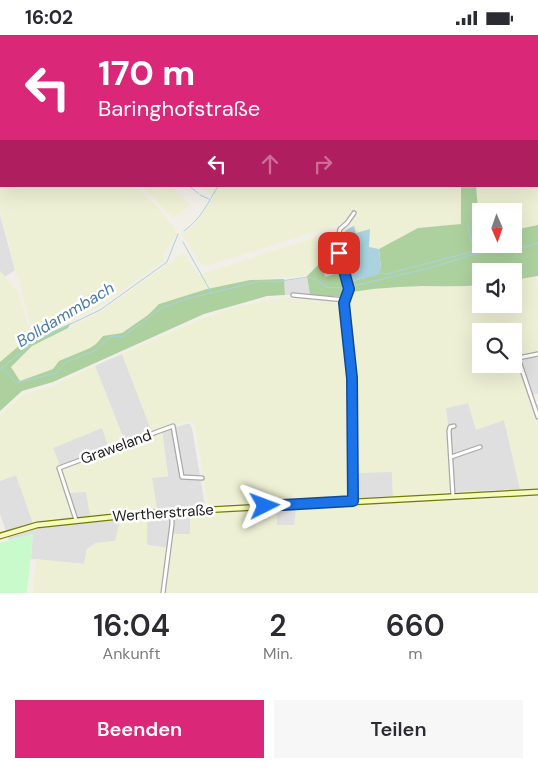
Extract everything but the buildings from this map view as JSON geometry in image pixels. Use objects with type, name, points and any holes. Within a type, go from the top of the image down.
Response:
[{"type":"main road","name":"Wertherstraße","points":[[0,536],[38,525],[172,512],[538,492]]},
{"type":"street","points":[[353,501],[352,378],[345,300],[349,285],[338,247],[340,229],[354,213]]},
{"type":"street","points":[[293,295],[345,300]]},
{"type":"street","points":[[538,354],[518,358],[538,417]]},
{"type":"street","name":"Graweland","points":[[76,520],[59,468],[173,426],[182,477],[202,478]]},
{"type":"street","points":[[452,496],[449,431],[450,427],[454,426]]},
{"type":"street","points":[[451,457],[480,447]]},
{"type":"street","points":[[163,593],[171,535],[172,512]]},
{"type":"shaded area","points":[[0,215],[15,270],[5,277],[0,271]]},
{"type":"shaded area","points":[[336,244],[342,268],[332,275],[324,277],[321,261]]},
{"type":"shaded area","points":[[307,278],[310,295],[285,295],[284,281]]},
{"type":"shaded area","points":[[122,354],[152,432],[125,442],[95,366]]},
{"type":"shaded area","points":[[538,355],[538,394],[532,395],[522,368],[522,358]]},
{"type":"shaded area","points":[[468,403],[504,419],[520,489],[454,492],[450,432],[446,408]]},
{"type":"shaded area","points":[[190,424],[192,428],[205,506],[190,508],[190,534],[170,548],[115,541],[96,543],[87,549],[84,564],[31,559],[33,534],[9,540],[0,514],[0,481],[16,475],[33,523],[76,516],[68,493],[86,491],[91,516],[157,510],[152,478],[168,476],[162,431]]},
{"type":"shaded area","points":[[102,427],[109,448],[60,466],[53,448]]},
{"type":"shaded area","points":[[392,471],[393,496],[355,498],[354,473]]},
{"type":"shaded area","points":[[276,509],[296,509],[295,525],[277,525]]},
{"type":"green space","points":[[0,187],[137,187],[163,213],[177,233],[163,255],[164,261],[99,307],[34,338],[0,211]]},
{"type":"green space","points":[[143,187],[172,187],[190,205],[173,218]]},
{"type":"green space","points":[[201,187],[461,187],[461,224],[418,228],[379,249],[369,247],[356,233],[354,226],[346,222],[206,266],[201,264],[182,234],[194,226],[215,195]]},
{"type":"green space","points":[[461,187],[476,187],[477,203],[472,203],[472,253],[522,253],[522,228],[538,225],[538,276],[522,279],[522,263],[472,263],[472,285],[378,289],[352,292],[348,297],[310,295],[307,276],[321,262],[325,277],[332,275],[342,268],[348,268],[353,281],[365,278],[381,269],[379,249],[418,228],[461,224]]},
{"type":"green space","points":[[476,187],[538,187],[538,225],[522,228],[522,203],[477,203]]},
{"type":"green space","points":[[335,231],[336,244],[307,276],[250,280],[207,289],[159,304],[148,315],[122,334],[103,336],[90,348],[59,361],[53,369],[20,381],[11,367],[32,346],[100,312],[183,253],[199,275]]},
{"type":"green space","points":[[0,271],[19,294],[30,332],[28,338],[0,362]]},
{"type":"green space","points":[[536,277],[538,291],[538,352],[522,355],[522,323],[472,323],[472,373],[521,373],[538,423],[538,488],[520,489],[504,420],[476,430],[468,403],[446,408],[451,492],[393,496],[392,472],[354,473],[354,378],[346,304],[348,297],[351,292],[368,289],[422,286],[472,286],[472,313],[522,313],[522,279]]},
{"type":"green space","points":[[284,279],[285,295],[267,296],[204,314],[53,382],[22,391],[0,411],[0,362],[28,338],[35,339],[71,323],[68,328],[32,346],[11,367],[20,381],[53,369],[59,361],[90,348],[103,336],[122,333],[148,315],[159,304],[207,289],[250,280]]},
{"type":"green space","points":[[286,298],[341,302],[350,378],[350,497],[208,505],[195,426],[192,422],[188,421],[152,432],[122,354],[201,319],[232,308]]},
{"type":"green space","points":[[95,366],[125,442],[109,448],[102,428],[53,448],[60,466],[57,467],[73,516],[33,523],[16,475],[0,481],[0,416],[24,394],[54,385]]},
{"type":"green space","points":[[162,431],[168,476],[152,478],[157,510],[90,516],[86,492],[68,493],[62,468]]},
{"type":"green space","points":[[538,497],[538,593],[165,593],[172,534],[190,534],[191,514],[276,509],[277,525],[294,525],[296,509]]},
{"type":"green space","points":[[147,518],[147,545],[167,548],[161,593],[33,593],[36,559],[84,564],[87,549],[96,543],[115,541],[120,520]]},
{"type":"green space","points":[[33,534],[27,593],[0,593],[0,543]]},
{"type":"water","points":[[354,226],[356,233],[370,229],[369,247],[379,249],[381,269],[378,275],[353,281],[344,259],[341,243],[342,235]]},
{"type":"waterway","points":[[190,187],[198,193]]},
{"type":"waterway","name":"Bolldammbach","points":[[184,231],[199,216],[217,187]]},
{"type":"waterway","points":[[200,195],[209,199]]},
{"type":"waterway","points":[[379,273],[387,274],[471,252],[473,249],[467,223]]},
{"type":"waterway","name":"Bolldammbach","points":[[0,369],[37,340],[100,310],[167,262],[178,234]]},
{"type":"waterway","name":"Bolldammbach","points":[[183,242],[212,294]]},
{"type":"waterway","points":[[357,285],[430,268],[471,255],[525,247],[538,243]]},
{"type":"waterway","points":[[2,367],[16,383],[56,373],[66,362],[94,351],[112,336],[122,337],[162,308],[186,299],[261,281],[274,282],[308,277],[317,280],[326,287],[343,288]]},
{"type":"route","points":[[265,506],[353,501],[352,378],[344,303],[349,285],[339,253]]}]
